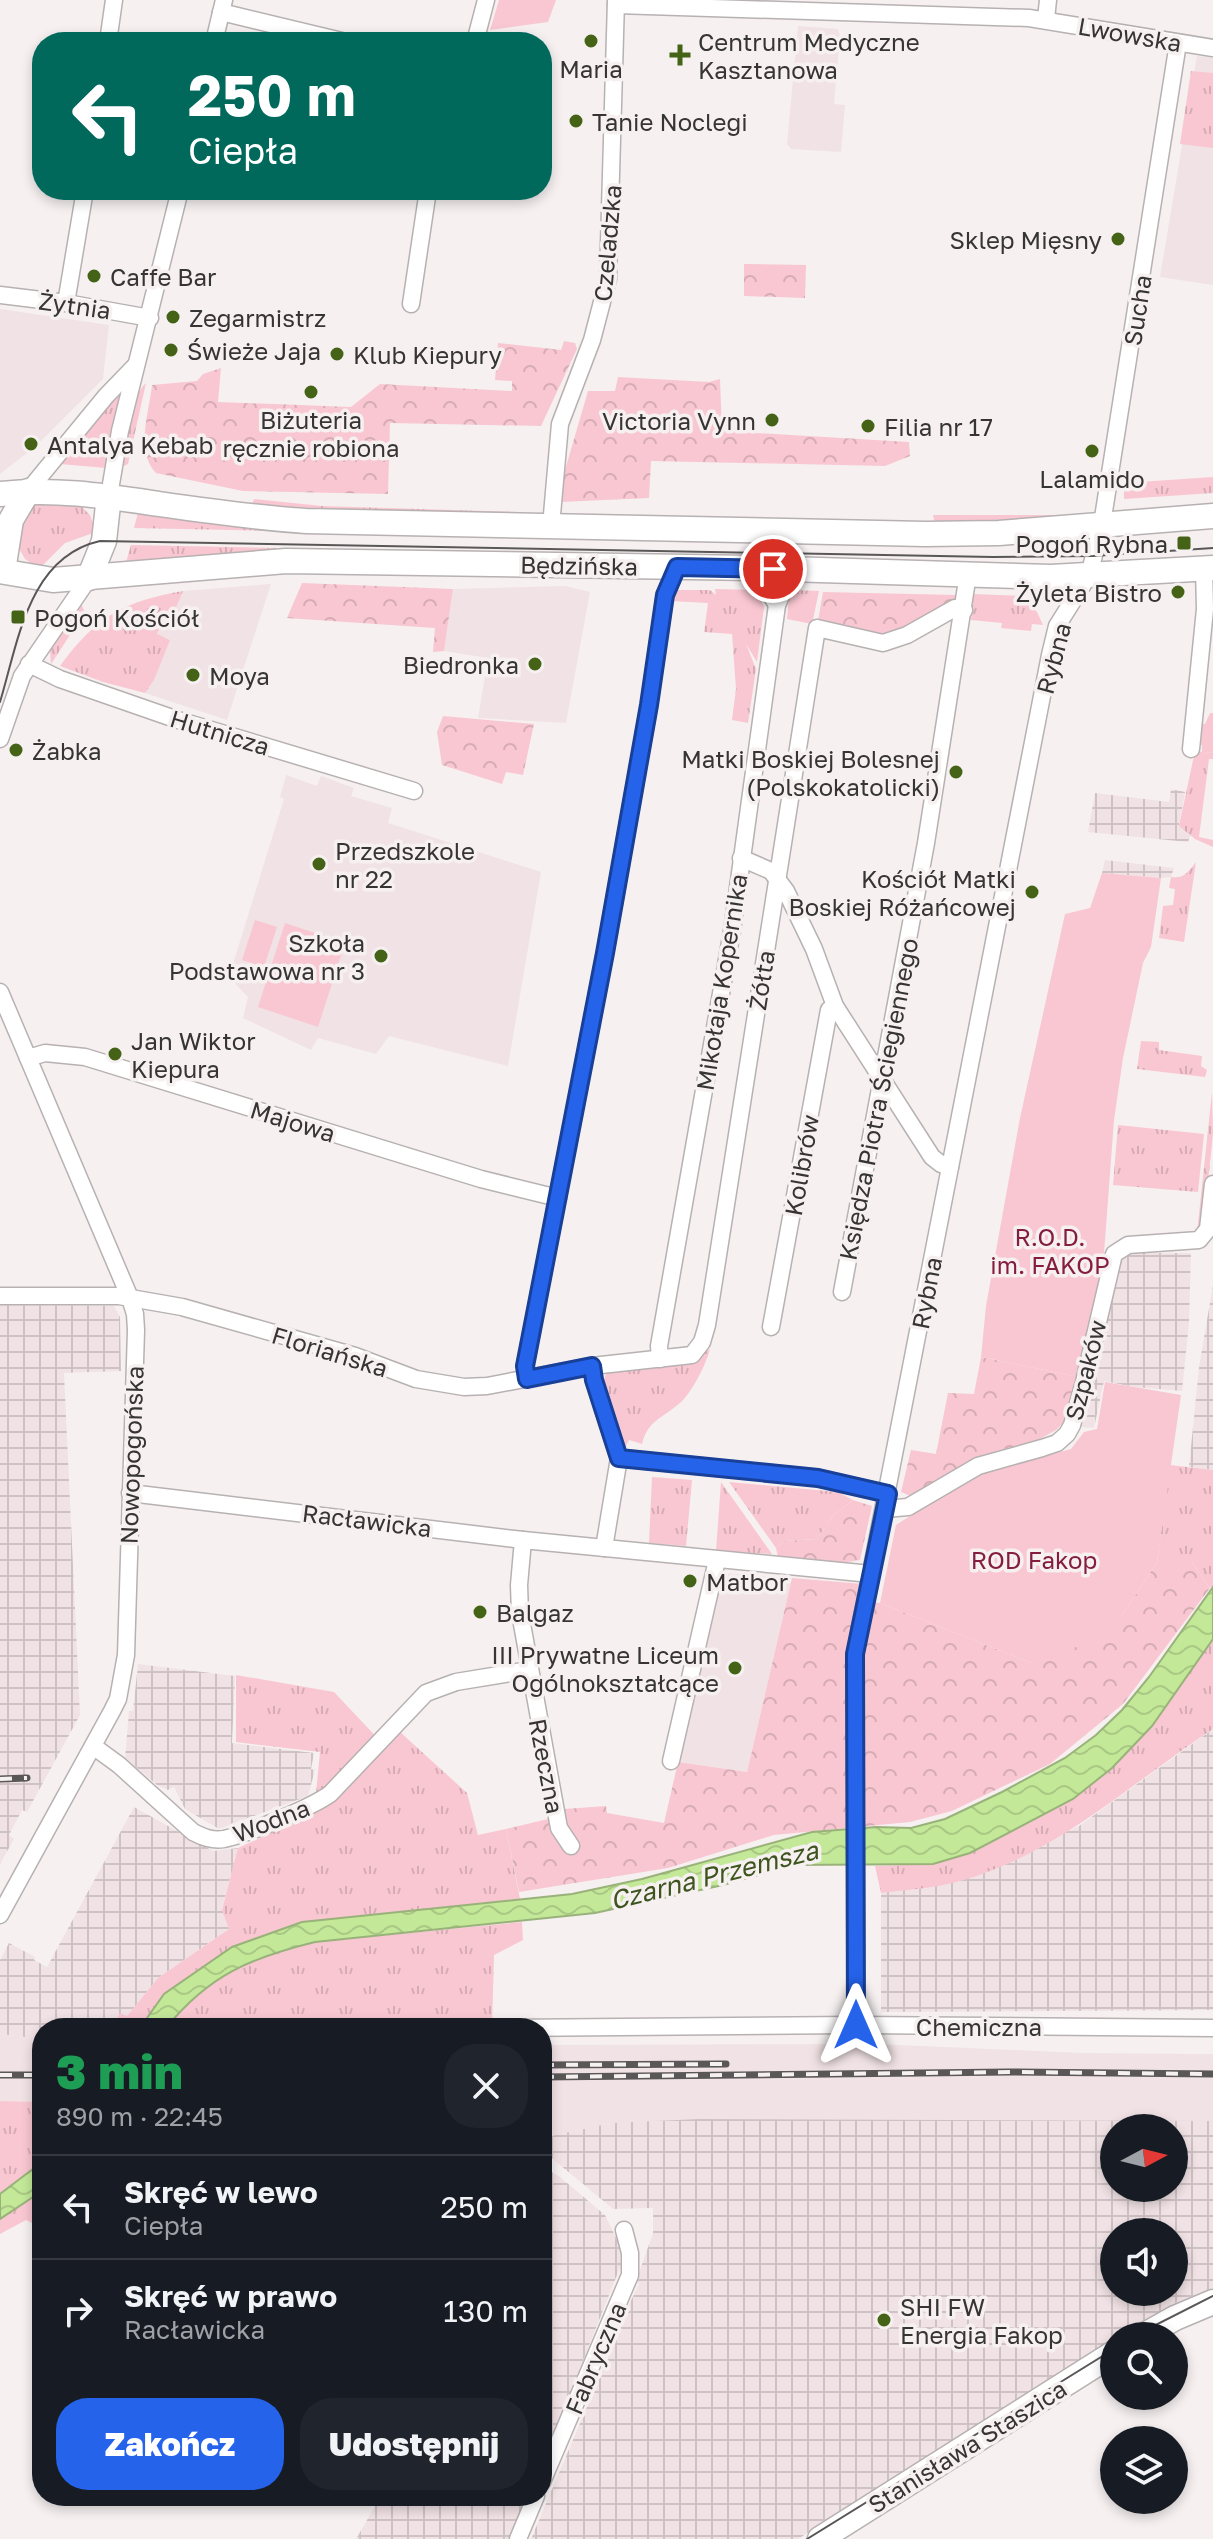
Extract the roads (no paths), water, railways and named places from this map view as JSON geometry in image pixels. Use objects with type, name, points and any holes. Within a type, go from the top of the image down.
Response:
[{"type":"street","points":[[109,32],[114,0]]},
{"type":"street","points":[[478,32],[486,0]]},
{"type":"street","points":[[1046,19],[1048,0]]},
{"type":"street","name":"Lwowska","points":[[616,2],[1046,19],[1213,48]]},
{"type":"street","name":"Czeladzka","points":[[551,526],[560,424],[597,327],[608,279],[616,2]]},
{"type":"street","points":[[216,32],[223,6],[312,32]]},
{"type":"street","name":"Sucha","points":[[1089,575],[1102,524],[1178,43]]},
{"type":"street","points":[[66,303],[83,200]]},
{"type":"street","points":[[0,739],[15,690],[29,664],[89,578],[104,541],[120,431],[178,200]]},
{"type":"street","points":[[411,304],[427,200]]},
{"type":"street","name":"Żytnia","points":[[0,295],[150,318]]},
{"type":"street","points":[[1,578],[11,520],[28,491],[106,396],[137,364]]},
{"type":"street","name":"Będzińska","points":[[0,494],[51,490],[256,518],[925,534],[999,533],[1213,516]]},
{"type":"street","name":"Będzińska","points":[[1,578],[89,578],[286,561],[1089,575],[1209,568]]},
{"type":"street","points":[[527,1379],[525,1366],[611,922],[665,595],[677,567]]},
{"type":"street","points":[[754,568],[777,605]]},
{"type":"street","points":[[1191,749],[1209,568]]},
{"type":"street","name":"Mikołaja Kopernika","points":[[660,1359],[659,1346],[720,1003],[777,605],[792,570]]},
{"type":"street","name":"Księdza Piotra Ściegiennego","points":[[842,1292],[926,843],[968,574]]},
{"type":"street","name":"Rybna","points":[[856,2025],[855,1654],[1050,655],[1057,626],[1089,575]]},
{"type":"street","name":"Żółta","points":[[660,1359],[692,1355],[698,1350],[707,1325],[817,628],[883,643],[907,635],[955,608],[964,610]]},
{"type":"street","name":"Hutnicza","points":[[29,664],[60,679],[178,720],[414,791]]},
{"type":"street","points":[[741,858],[771,871],[800,918],[835,1006],[932,1157],[950,1167]]},
{"type":"street","name":"Nowopogońska","points":[[0,992],[130,1298],[136,1330],[126,1655],[118,1699],[0,1915]]},
{"type":"street","name":"Kolibrów","points":[[771,1327],[829,1010],[835,1006]]},
{"type":"street","name":"Majowa","points":[[28,1058],[45,1053],[85,1057],[481,1179],[558,1198]]},
{"type":"street","name":"Szpaków","points":[[886,1502],[908,1507],[978,1466],[1057,1443],[1072,1425],[1114,1254],[1128,1245],[1199,1240],[1208,1229],[1213,1184]]},
{"type":"street","name":"Floriańska","points":[[0,1296],[119,1296],[182,1307],[312,1343],[438,1384],[464,1387],[592,1366],[660,1359]]},
{"type":"street","points":[[592,1366],[619,1458],[604,1548]]},
{"type":"street","points":[[619,1458],[818,1478],[886,1502]]},
{"type":"street","name":"Racławicka","points":[[130,1493],[523,1540],[871,1574]]},
{"type":"street","name":"Rzeczna","points":[[523,1540],[520,1613],[559,1828],[571,1846]]},
{"type":"street","points":[[671,1761],[717,1560]]},
{"type":"street","name":"Wodna","points":[[93,1746],[119,1765],[193,1832],[206,1839],[223,1839],[310,1806],[330,1794],[426,1693],[456,1682],[529,1670]]},
{"type":"street","name":"Chemiczna","points":[[552,2028],[856,2025],[1213,2028]]},
{"type":"street","name":"Fabryczna","points":[[552,2458],[630,2275],[630,2253],[624,2230]]},
{"type":"street","points":[[1168,2322],[1213,2302]]},
{"type":"street","name":"Stanisława Staszica","points":[[820,2539],[1100,2362]]},
{"type":"street","points":[[518,2539],[532,2506]]},
{"type":"water","name":"Czarna Przemsza","points":[[1213,1587],[1213,1639],[1152,1726],[1112,1768],[1073,1799],[970,1853],[933,1864],[794,1865],[723,1885],[595,1913],[315,1942],[270,1955],[232,1971],[198,1994],[175,2018],[147,2018],[164,1994],[232,1947],[302,1922],[572,1894],[642,1879],[812,1832],[876,1827],[911,1828],[945,1819],[1065,1758],[1122,1710]]},
{"type":"water","points":[[32,2170],[32,2198],[0,2219],[0,2194]]},
{"type":"tram line","points":[[0,702],[21,629],[41,583],[76,550],[100,541],[993,557],[1093,556],[1213,548]]},
{"type":"tram line","points":[[1162,2322],[1213,2296]]},
{"type":"tram line","points":[[807,2539],[1100,2358]]},
{"type":"railway","points":[[0,1779],[27,1778]]},
{"type":"railway","points":[[552,2065],[726,2064]]},
{"type":"railway","points":[[552,2077],[1010,2072],[1213,2074]]},
{"type":"railway","points":[[0,2075],[32,2075]]},
{"type":"place","name":"Maria","points":[[591,41]]},
{"type":"place","name":"Centrum Medyczne Kasztanowa","points":[[680,55]]},
{"type":"place","name":"Tanie Noclegi","points":[[576,121]]},
{"type":"place","name":"Sklep Mięsny","points":[[1118,239]]},
{"type":"place","name":"Caffe Bar","points":[[94,276]]},
{"type":"place","name":"Zegarmistrz","points":[[173,317]]},
{"type":"place","name":"Świeże Jaja","points":[[171,350]]},
{"type":"place","name":"Klub Kiepury","points":[[337,354]]},
{"type":"place","name":"Biżuteria ręcznie robiona","points":[[311,392]]},
{"type":"place","name":"Victoria Vynn","points":[[772,420]]},
{"type":"place","name":"Filia nr 17","points":[[868,426]]},
{"type":"place","name":"Antalya Kebab","points":[[31,444]]},
{"type":"place","name":"Lalamido","points":[[1092,451]]},
{"type":"place","name":"Pogoń Rybna","points":[[1184,543]]},
{"type":"place","name":"Żyleta Bistro","points":[[1178,592]]},
{"type":"place","name":"Pogoń Kościół","points":[[18,617]]},
{"type":"place","name":"Biedronka","points":[[535,664]]},
{"type":"place","name":"Moya","points":[[193,675]]},
{"type":"place","name":"Żabka","points":[[16,750]]},
{"type":"place","name":"Matki Boskiej Bolesnej (Polskokatolicki)","points":[[956,772]]},
{"type":"place","name":"Przedszkole nr 22","points":[[319,864]]},
{"type":"place","name":"Kościół Matki Boskiej Różańcowej","points":[[1032,892]]},
{"type":"place","name":"Szkoła Podstawowa nr 3","points":[[381,956]]},
{"type":"place","name":"Jan Wiktor Kiepura","points":[[115,1054]]},
{"type":"place","name":"Matbor","points":[[690,1581]]},
{"type":"place","name":"Balgaz","points":[[480,1612]]},
{"type":"place","name":"III Prywatne Liceum Ogólnokształcące","points":[[735,1668]]},
{"type":"place","name":"SHI FW Energia Fakop","points":[[884,2320]]},
{"type":"park label","name":"R.O.D. im. FAKOP","points":[[1050,1250]]},
{"type":"park label","name":"ROD Fakop","points":[[1034,1559]]}]
